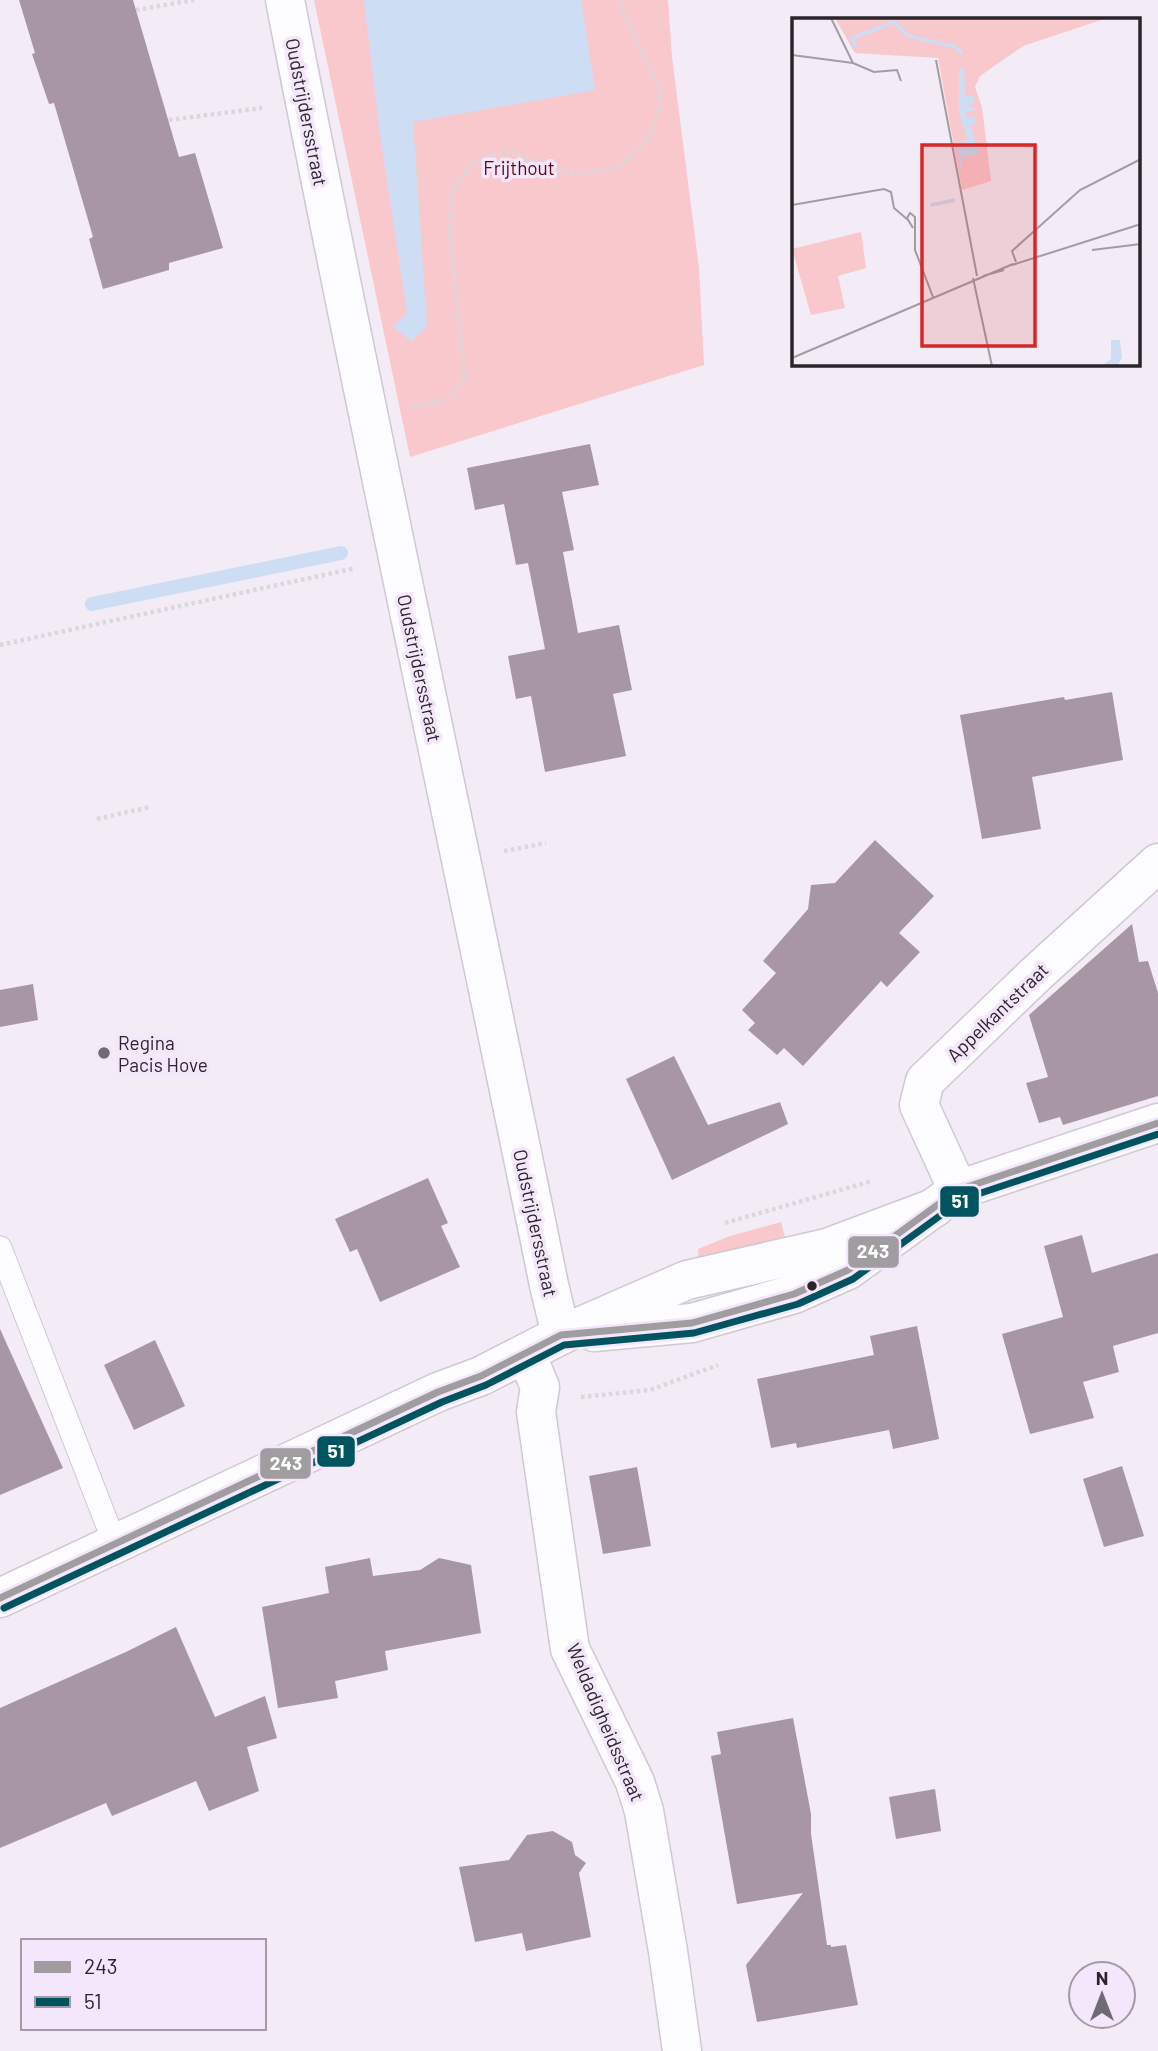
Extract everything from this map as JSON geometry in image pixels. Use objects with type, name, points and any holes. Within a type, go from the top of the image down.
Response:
[{"type":"street","name":"Oudstrijdersstraat","points":[[285,0],[397,559],[561,1335]]},
{"type":"street","name":"Appelkantstraat","points":[[946,1199],[919,1105],[925,1081],[1035,975],[1158,863]]},
{"type":"street","points":[[0,1598],[438,1392],[481,1376],[561,1335],[687,1280],[827,1248],[946,1199],[1158,1123]]},
{"type":"street","points":[[561,1335],[692,1323],[794,1294],[848,1270],[946,1199]]},
{"type":"street","points":[[687,1280],[692,1323]]},
{"type":"street","name":"Weldadigheidsstraat","points":[[526,1354],[540,1387],[536,1412],[570,1649],[635,1782],[644,1811],[682,2051]]},
{"type":"lane","points":[[0,1248],[116,1544]]},
{"type":"path","points":[[136,10],[194,0]]},
{"type":"path","points":[[369,416],[448,399],[465,378],[450,233],[452,193],[470,164],[491,155],[514,151],[549,169],[578,174],[618,167],[646,142],[659,111],[660,90],[618,0]]},
{"type":"path","points":[[169,120],[304,102]]},
{"type":"path","points":[[0,645],[397,559]]},
{"type":"path","points":[[97,818],[150,807]]},
{"type":"green space","name":"Frijthout","points":[[314,0],[668,0],[672,57],[699,268],[704,365],[410,457]]},
{"type":"green space","points":[[781,1222],[787,1245],[699,1264],[698,1249],[730,1236]]},
{"type":"water","points":[[364,0],[581,0],[595,90],[413,122],[427,326],[411,342],[393,326],[407,313],[379,128]]},
{"type":"building","points":[[19,0],[133,0],[179,157],[195,153],[223,248],[169,263],[169,270],[103,289],[89,239],[93,237],[54,103],[49,104],[32,54],[35,53]]},
{"type":"building","points":[[590,444],[599,485],[562,492],[574,550],[563,552],[578,633],[619,625],[632,690],[613,694],[626,756],[545,772],[531,696],[516,699],[508,656],[545,649],[528,563],[516,565],[504,504],[475,510],[467,468]]},
{"type":"building","points":[[1112,692],[1123,760],[1032,777],[1041,829],[982,839],[960,715],[1064,697],[1065,700]]},
{"type":"building","points":[[875,840],[934,896],[899,933],[920,952],[887,987],[881,981],[803,1066],[784,1048],[777,1055],[748,1030],[755,1023],[742,1010],[776,973],[763,961],[808,909],[811,885],[835,883]]},
{"type":"building","points":[[1132,924],[1139,962],[1148,961],[1158,993],[1158,1096],[1063,1125],[1060,1117],[1039,1123],[1026,1083],[1048,1077],[1029,1015]]},
{"type":"building","points":[[33,984],[38,1020],[0,1027],[0,990]]},
{"type":"building","points":[[674,1056],[708,1125],[780,1102],[788,1124],[672,1180],[626,1079]]},
{"type":"building","points":[[428,1178],[448,1223],[441,1226],[460,1267],[380,1302],[357,1249],[350,1252],[335,1219]]},
{"type":"building","points":[[1082,1235],[1092,1273],[1158,1253],[1158,1333],[1113,1346],[1119,1372],[1083,1382],[1094,1418],[1030,1434],[1002,1334],[1063,1317],[1044,1246]]},
{"type":"building","points":[[917,1326],[939,1439],[893,1449],[889,1430],[797,1448],[796,1443],[771,1448],[757,1379],[874,1355],[870,1336]]},
{"type":"building","points":[[0,1329],[63,1468],[0,1495]]},
{"type":"building","points":[[155,1340],[185,1406],[134,1430],[104,1365]]},
{"type":"building","points":[[1122,1466],[1144,1536],[1104,1547],[1083,1479]]},
{"type":"building","points":[[637,1467],[651,1546],[603,1554],[589,1476]]},
{"type":"building","points":[[370,1558],[373,1576],[420,1570],[439,1558],[471,1565],[481,1633],[385,1651],[388,1670],[335,1681],[338,1698],[278,1708],[262,1607],[329,1593],[325,1567]]},
{"type":"building","points":[[176,1627],[215,1717],[265,1696],[277,1738],[247,1747],[259,1791],[209,1811],[196,1781],[112,1816],[106,1803],[0,1848],[0,1708]]},
{"type":"building","points":[[793,1718],[811,1814],[811,1834],[827,1945],[846,1945],[858,2005],[757,2022],[746,1965],[803,1893],[737,1904],[711,1756],[721,1754],[717,1732]]},
{"type":"building","points":[[935,1789],[941,1831],[896,1839],[889,1797]]},
{"type":"building","points":[[553,1831],[572,1842],[575,1855],[586,1863],[579,1873],[591,1937],[526,1951],[522,1933],[475,1942],[459,1867],[509,1860],[527,1835]]},
{"type":"waterway","points":[[92,604],[341,553]]},
{"type":"transit line","name":"243","points":[[0,1598],[438,1392],[481,1376],[561,1335],[692,1323],[794,1294],[848,1270],[958,1190],[1158,1123]]},
{"type":"transit line","name":"51","points":[[4,1608],[442,1402],[486,1385],[564,1345],[694,1333],[798,1304],[853,1279],[963,1199],[1158,1134]]},
{"type":"place","name":"Regina Pacis Hove","points":[[104,1053]]}]
